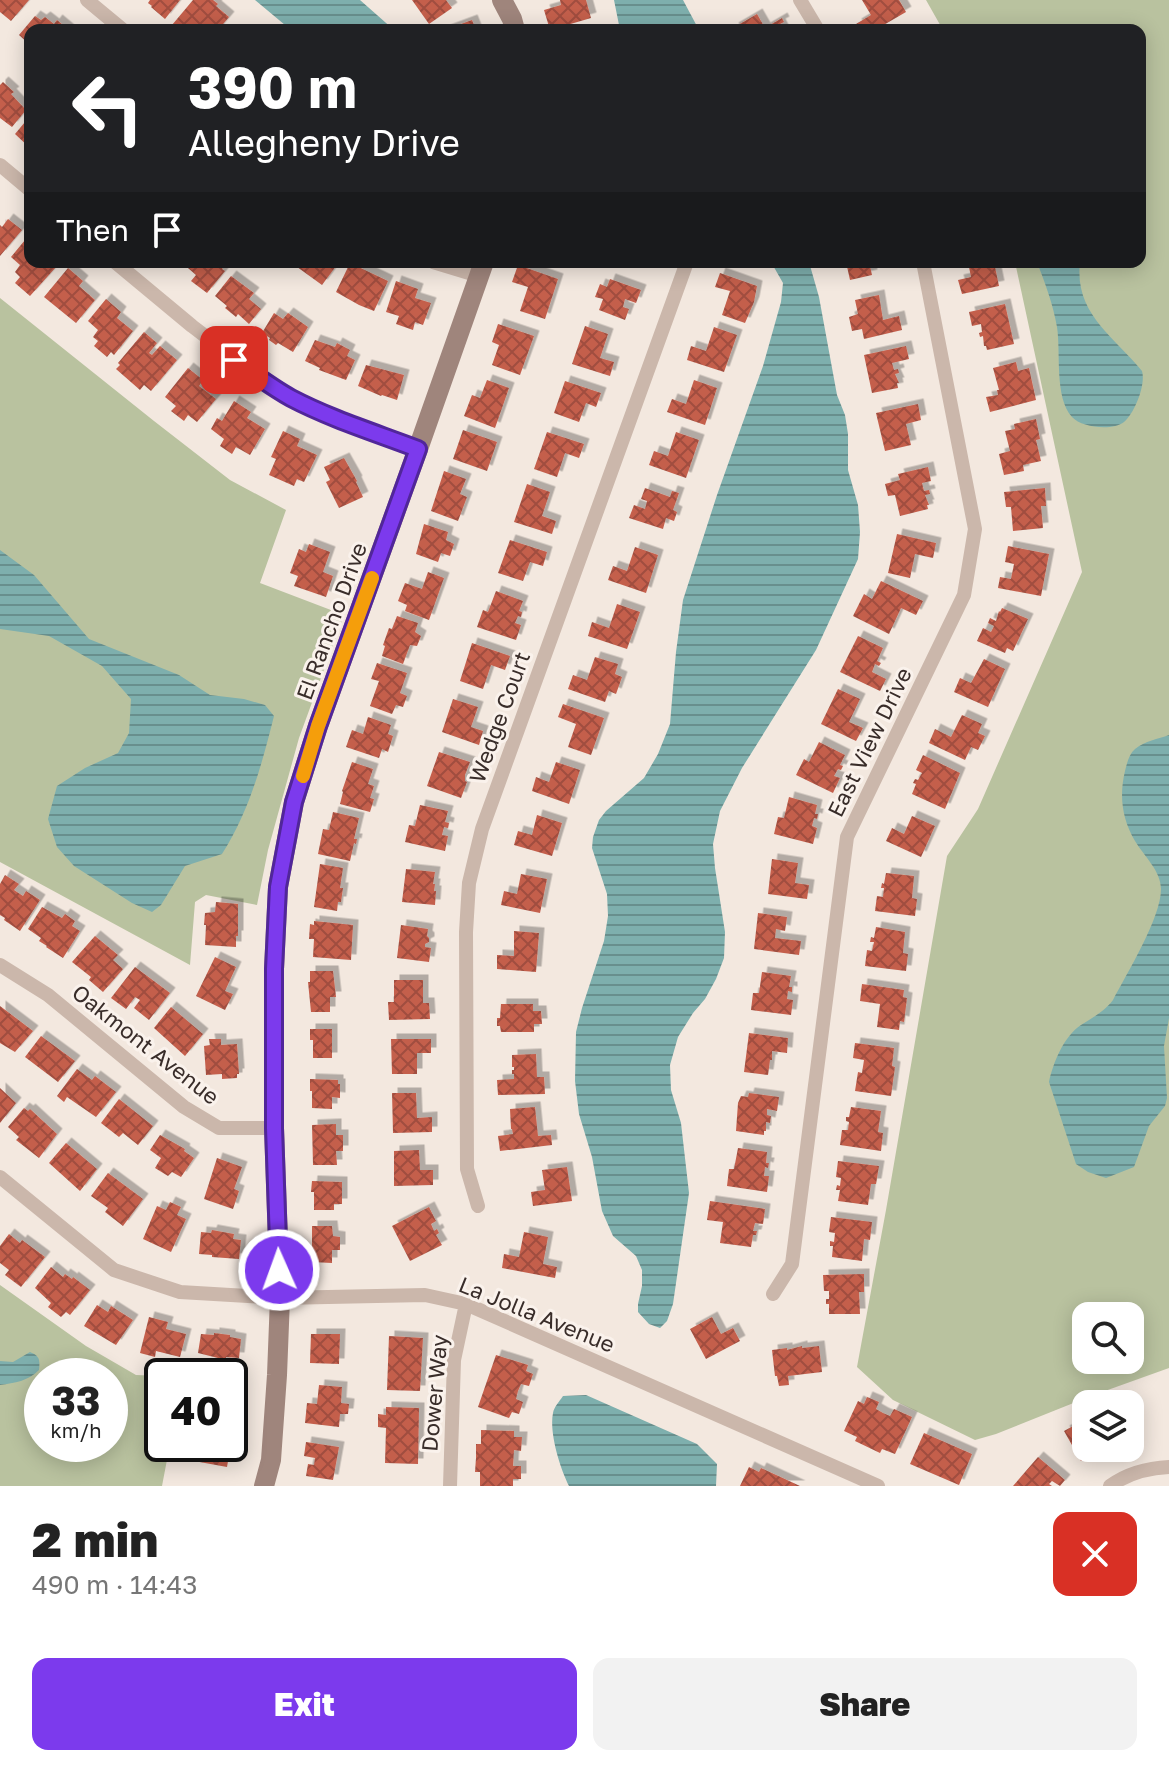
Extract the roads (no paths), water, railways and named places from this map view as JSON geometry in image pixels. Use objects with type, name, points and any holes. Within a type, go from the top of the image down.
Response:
[{"type":"street","points":[[87,0],[116,24]]},
{"type":"street","points":[[502,0],[513,24]]},
{"type":"street","points":[[800,0],[814,24]]},
{"type":"street","points":[[0,165],[24,185]]},
{"type":"street","points":[[122,268],[268,384],[336,418],[418,449]]},
{"type":"street","name":"Wedge Court","points":[[478,1206],[467,1169],[466,932],[469,883],[482,829],[685,268]]},
{"type":"street","name":"East View Drive","points":[[773,1294],[792,1264],[847,837],[964,595],[975,529],[924,268]]},
{"type":"street","name":"El Rancho Drive","points":[[264,1486],[271,1460],[280,1298],[274,1128],[274,969],[278,887],[294,802],[318,726],[481,269]]},
{"type":"street","name":"Oakmont Avenue","points":[[0,965],[48,995],[184,1107],[219,1128],[274,1128]]},
{"type":"street","name":"La Jolla Avenue","points":[[0,1177],[114,1270],[180,1292],[280,1298],[425,1295],[466,1304],[850,1480],[878,1486]]},
{"type":"street","name":"Dower Way","points":[[450,1486],[454,1360],[466,1304]]},
{"type":"street","points":[[1110,1486],[1147,1469],[1169,1467]]},
{"type":"water","points":[[255,0],[360,0],[387,24],[284,24]]},
{"type":"water","points":[[614,0],[683,0],[696,24],[619,24]]},
{"type":"water","points":[[774,268],[811,268],[837,395],[845,415],[848,470],[858,505],[858,559],[816,650],[742,768],[720,811],[713,844],[725,932],[724,958],[705,999],[678,1037],[670,1065],[671,1090],[681,1123],[689,1193],[673,1304],[667,1321],[660,1328],[649,1324],[638,1312],[642,1270],[636,1256],[613,1236],[602,1211],[592,1157],[579,1114],[575,1081],[576,1032],[604,941],[608,916],[607,894],[592,848],[593,837],[606,811],[644,778],[670,724],[683,600],[763,366],[781,302],[783,283]]},
{"type":"water","points":[[1039,268],[1080,268],[1083,296],[1090,310],[1108,335],[1142,371],[1136,405],[1119,425],[1083,424],[1072,417],[1066,408],[1060,387],[1055,318]]},
{"type":"water","points":[[0,550],[34,575],[89,639],[179,675],[210,695],[265,705],[274,716],[247,805],[222,854],[185,866],[161,905],[152,912],[132,903],[74,866],[57,847],[48,819],[57,786],[85,768],[118,753],[129,733],[131,699],[102,666],[49,636],[0,629]]},
{"type":"water","points":[[1169,735],[1169,1018],[1164,1046],[1167,1098],[1165,1106],[1149,1126],[1134,1167],[1106,1178],[1076,1164],[1049,1082],[1056,1059],[1069,1036],[1113,1000],[1142,945],[1160,901],[1160,882],[1155,870],[1127,824],[1122,789],[1133,751]]},
{"type":"water","points":[[30,1352],[38,1358],[24,1358],[24,1380],[0,1385],[0,1361],[13,1362]]},
{"type":"water","points":[[586,1395],[697,1444],[717,1464],[716,1486],[569,1486],[556,1450],[553,1413],[563,1396]]}]
